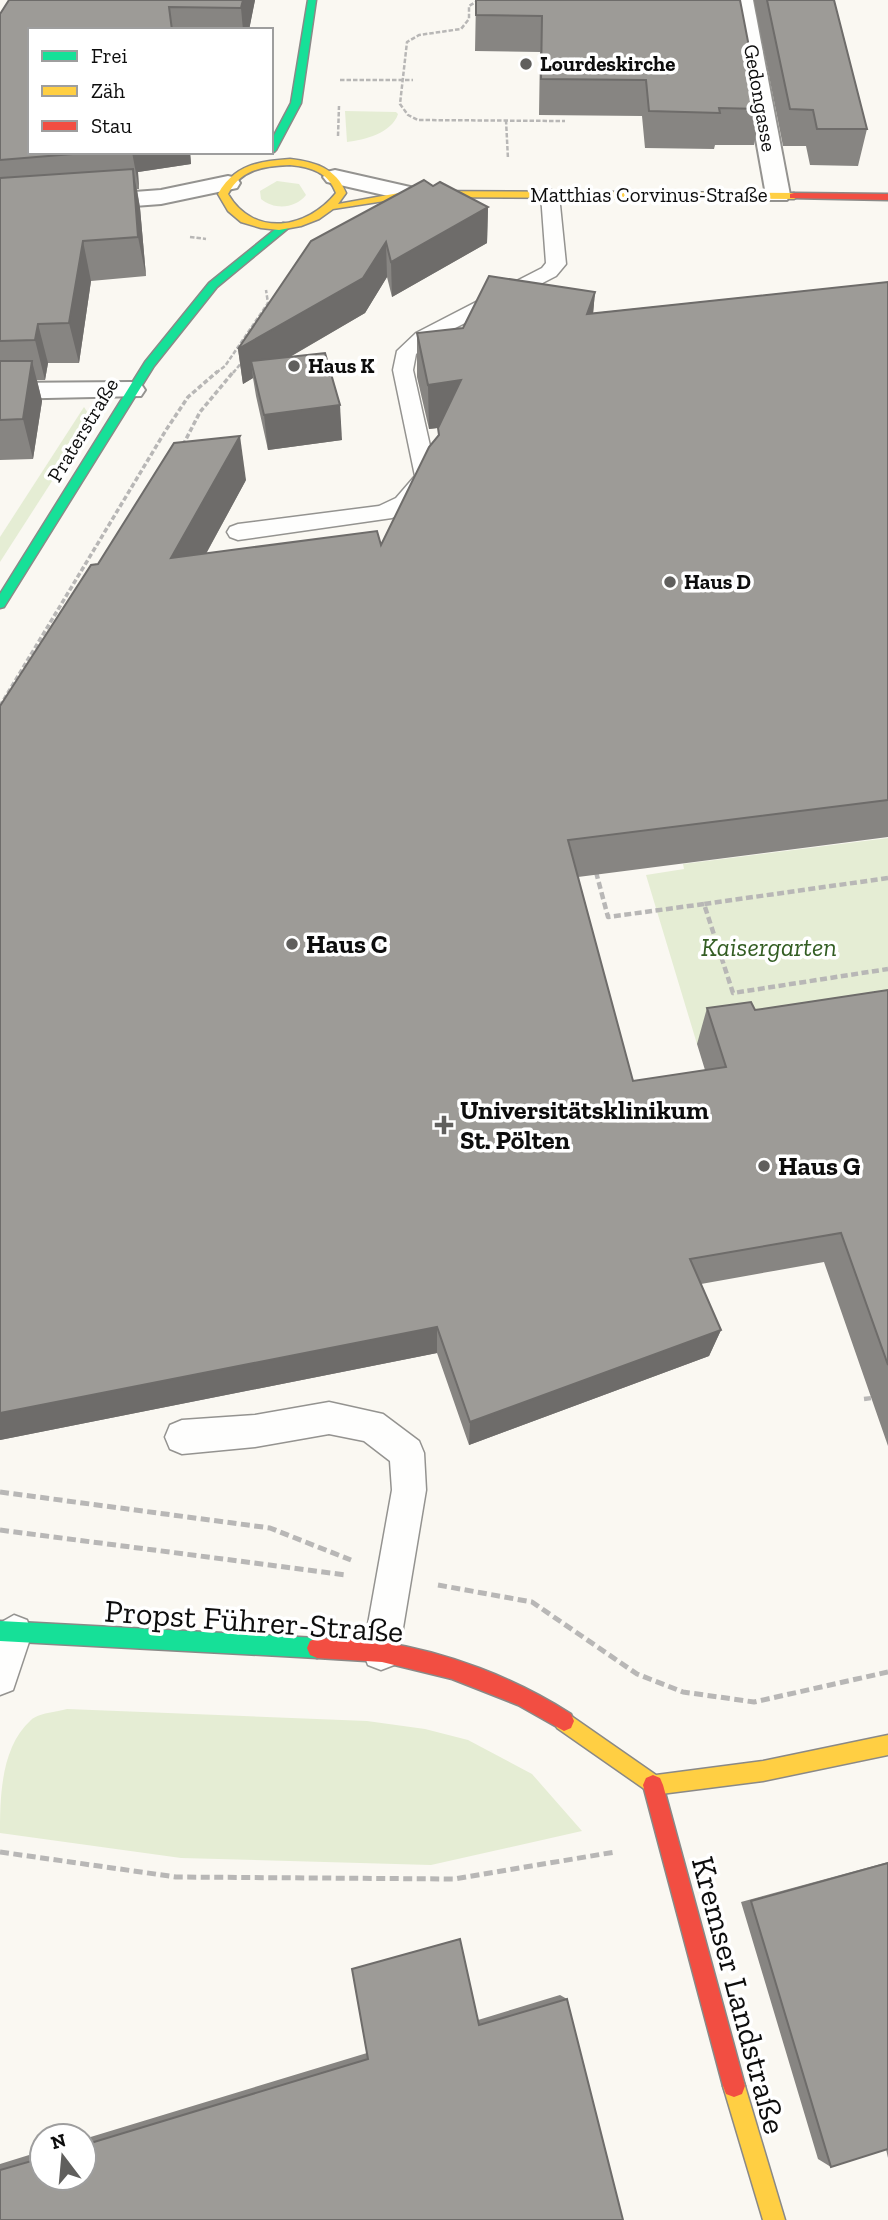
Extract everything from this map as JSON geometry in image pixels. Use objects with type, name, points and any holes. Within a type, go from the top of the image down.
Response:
[{"type":"main road","points":[[273,147],[296,103],[312,0]]},
{"type":"main road","points":[[296,103],[304,126]]},
{"type":"main road","points":[[310,144],[325,172],[341,193],[335,207]]},
{"type":"main road","points":[[224,240],[229,200],[243,171],[269,155],[325,172]]},
{"type":"main road","name":"Matthias Corvinus-Straße","points":[[287,225],[310,221],[335,207],[410,194],[888,197]]},
{"type":"main road","points":[[229,200],[249,221],[287,225]]},
{"type":"main road","name":"Praterstraße","points":[[0,604],[131,390],[213,285],[287,225]]},
{"type":"main road","name":"Praterstraße","points":[[213,285],[219,263]]},
{"type":"main road","name":"Propst Führer-Straße","points":[[7,1632],[381,1652],[443,1667],[543,1706],[653,1785]]},
{"type":"main road","points":[[653,1785],[763,1771],[888,1745]]},
{"type":"main road","name":"Kremser Landstraße","points":[[653,1785],[727,2062],[774,2220]]},
{"type":"street","name":"Gedongasse","points":[[743,0],[778,195]]},
{"type":"street","name":"Matthias Corvinus-Straße","points":[[325,172],[410,194]]},
{"type":"street","points":[[0,209],[161,197],[229,200]]},
{"type":"street","points":[[0,391],[131,390]]},
{"type":"lane","points":[[238,532],[384,513],[404,503],[426,477],[403,370],[403,356],[408,347],[423,337],[549,272],[556,264],[550,194]]},
{"type":"lane","points":[[182,1437],[255,1431],[329,1418],[371,1426],[407,1453],[409,1490],[381,1652]]},
{"type":"lane","points":[[0,1677],[7,1632]]},
{"type":"path","points":[[479,0],[469,6],[469,19],[461,29],[419,35],[407,42],[400,104],[408,115],[418,120],[565,121]]},
{"type":"path","points":[[339,80],[413,80]]},
{"type":"path","points":[[190,237],[224,240]]},
{"type":"path","points":[[0,706],[188,397],[225,366],[268,303],[265,278],[286,247],[263,245]]},
{"type":"path","points":[[182,446],[200,412],[247,355]]},
{"type":"path","points":[[594,864],[608,917],[888,878]]},
{"type":"path","points":[[704,904],[733,993],[888,969]]},
{"type":"path","points":[[864,1399],[888,1396]]},
{"type":"path","points":[[0,1492],[270,1528],[394,1577]]},
{"type":"path","points":[[0,1530],[189,1553],[323,1574],[394,1577],[532,1602],[637,1674],[683,1692],[754,1702],[888,1672]]},
{"type":"path","points":[[0,1852],[176,1877],[454,1878],[669,1844]]},
{"type":"green space","points":[[345,111],[398,114],[395,121],[384,131],[347,142]]},
{"type":"green space","points":[[277,181],[299,184],[306,195],[290,205],[266,203],[261,199],[260,191]]},
{"type":"green space","points":[[84,407],[92,419],[0,562],[0,537]]},
{"type":"green space","name":"Kaisergarten","points":[[888,838],[888,1023],[697,1044],[646,875],[684,869],[683,864]]},
{"type":"green space","points":[[67,1709],[367,1721],[425,1729],[468,1740],[532,1774],[582,1831],[431,1865],[181,1858],[0,1833],[4,1773],[21,1731],[34,1718]]},
{"type":"building","points":[[9,0],[243,0],[241,8],[169,7],[172,28],[28,28],[28,154],[73,154],[0,160],[0,14]]},
{"type":"building","points":[[476,0],[740,0],[761,109],[719,108],[720,113],[649,111],[646,80],[541,79],[542,16],[476,15]]},
{"type":"building","points":[[767,0],[834,0],[867,129],[817,129],[813,110],[790,109]]},
{"type":"building","points":[[133,169],[138,237],[83,241],[69,323],[38,324],[35,340],[0,341],[0,178]]},
{"type":"building","points":[[424,180],[433,186],[440,182],[488,207],[391,262],[386,242],[363,278],[238,349],[311,241]]},
{"type":"building","name":"Universitätsklinikum St. Pölten","points":[[489,276],[595,292],[587,314],[888,282],[888,800],[568,840],[633,1081],[726,1067],[707,1008],[751,1002],[755,1010],[888,990],[888,1365],[841,1233],[690,1259],[721,1330],[470,1422],[437,1327],[0,1413],[0,706],[91,565],[98,564],[174,443],[240,436],[171,558],[377,531],[381,545],[429,447],[439,435],[438,428],[461,380],[428,385],[417,333],[463,328]]},
{"type":"building","points":[[325,353],[340,405],[264,415],[251,361]]},
{"type":"building","points":[[0,361],[32,361],[23,419],[0,420]]},
{"type":"building","points":[[888,1863],[888,2149],[831,2167],[751,1901]]},
{"type":"building","points":[[460,1939],[479,2025],[567,1999],[623,2220],[0,2220],[0,2170],[28,2162],[28,2192],[98,2192],[98,2141],[368,2059],[352,1969]]},
{"type":"traffic: fast","points":[[273,146],[296,103],[312,0]]},
{"type":"traffic: fast","points":[[0,604],[149,364],[213,285],[287,225]]},
{"type":"traffic: fast","points":[[0,1631],[317,1648]]},
{"type":"traffic: slow","points":[[290,162],[314,166],[333,178],[341,193],[330,207],[298,224],[279,227],[261,225],[245,219],[232,209],[223,194],[235,177],[260,165],[290,162]]},
{"type":"traffic: slow","points":[[335,207],[410,194],[794,196]]},
{"type":"traffic: slow","points":[[564,1721],[653,1785],[763,1771],[888,1745]]},
{"type":"traffic: slow","points":[[734,2086],[774,2220]]},
{"type":"traffic: jam","points":[[794,196],[888,197]]},
{"type":"traffic: jam","points":[[317,1648],[382,1652],[452,1669],[525,1698],[564,1721]]},
{"type":"traffic: jam","points":[[653,1785],[734,2086]]},
{"type":"place","name":"Lourdeskirche","points":[[526,64]]},
{"type":"place","name":"Haus K","points":[[294,366]]},
{"type":"place","name":"Haus D","points":[[670,582]]},
{"type":"place","name":"Haus C","points":[[292,944]]},
{"type":"place","name":"Universitätsklinikum St. Pölten","points":[[444,1125]]},
{"type":"place","name":"Haus G","points":[[764,1166]]}]
